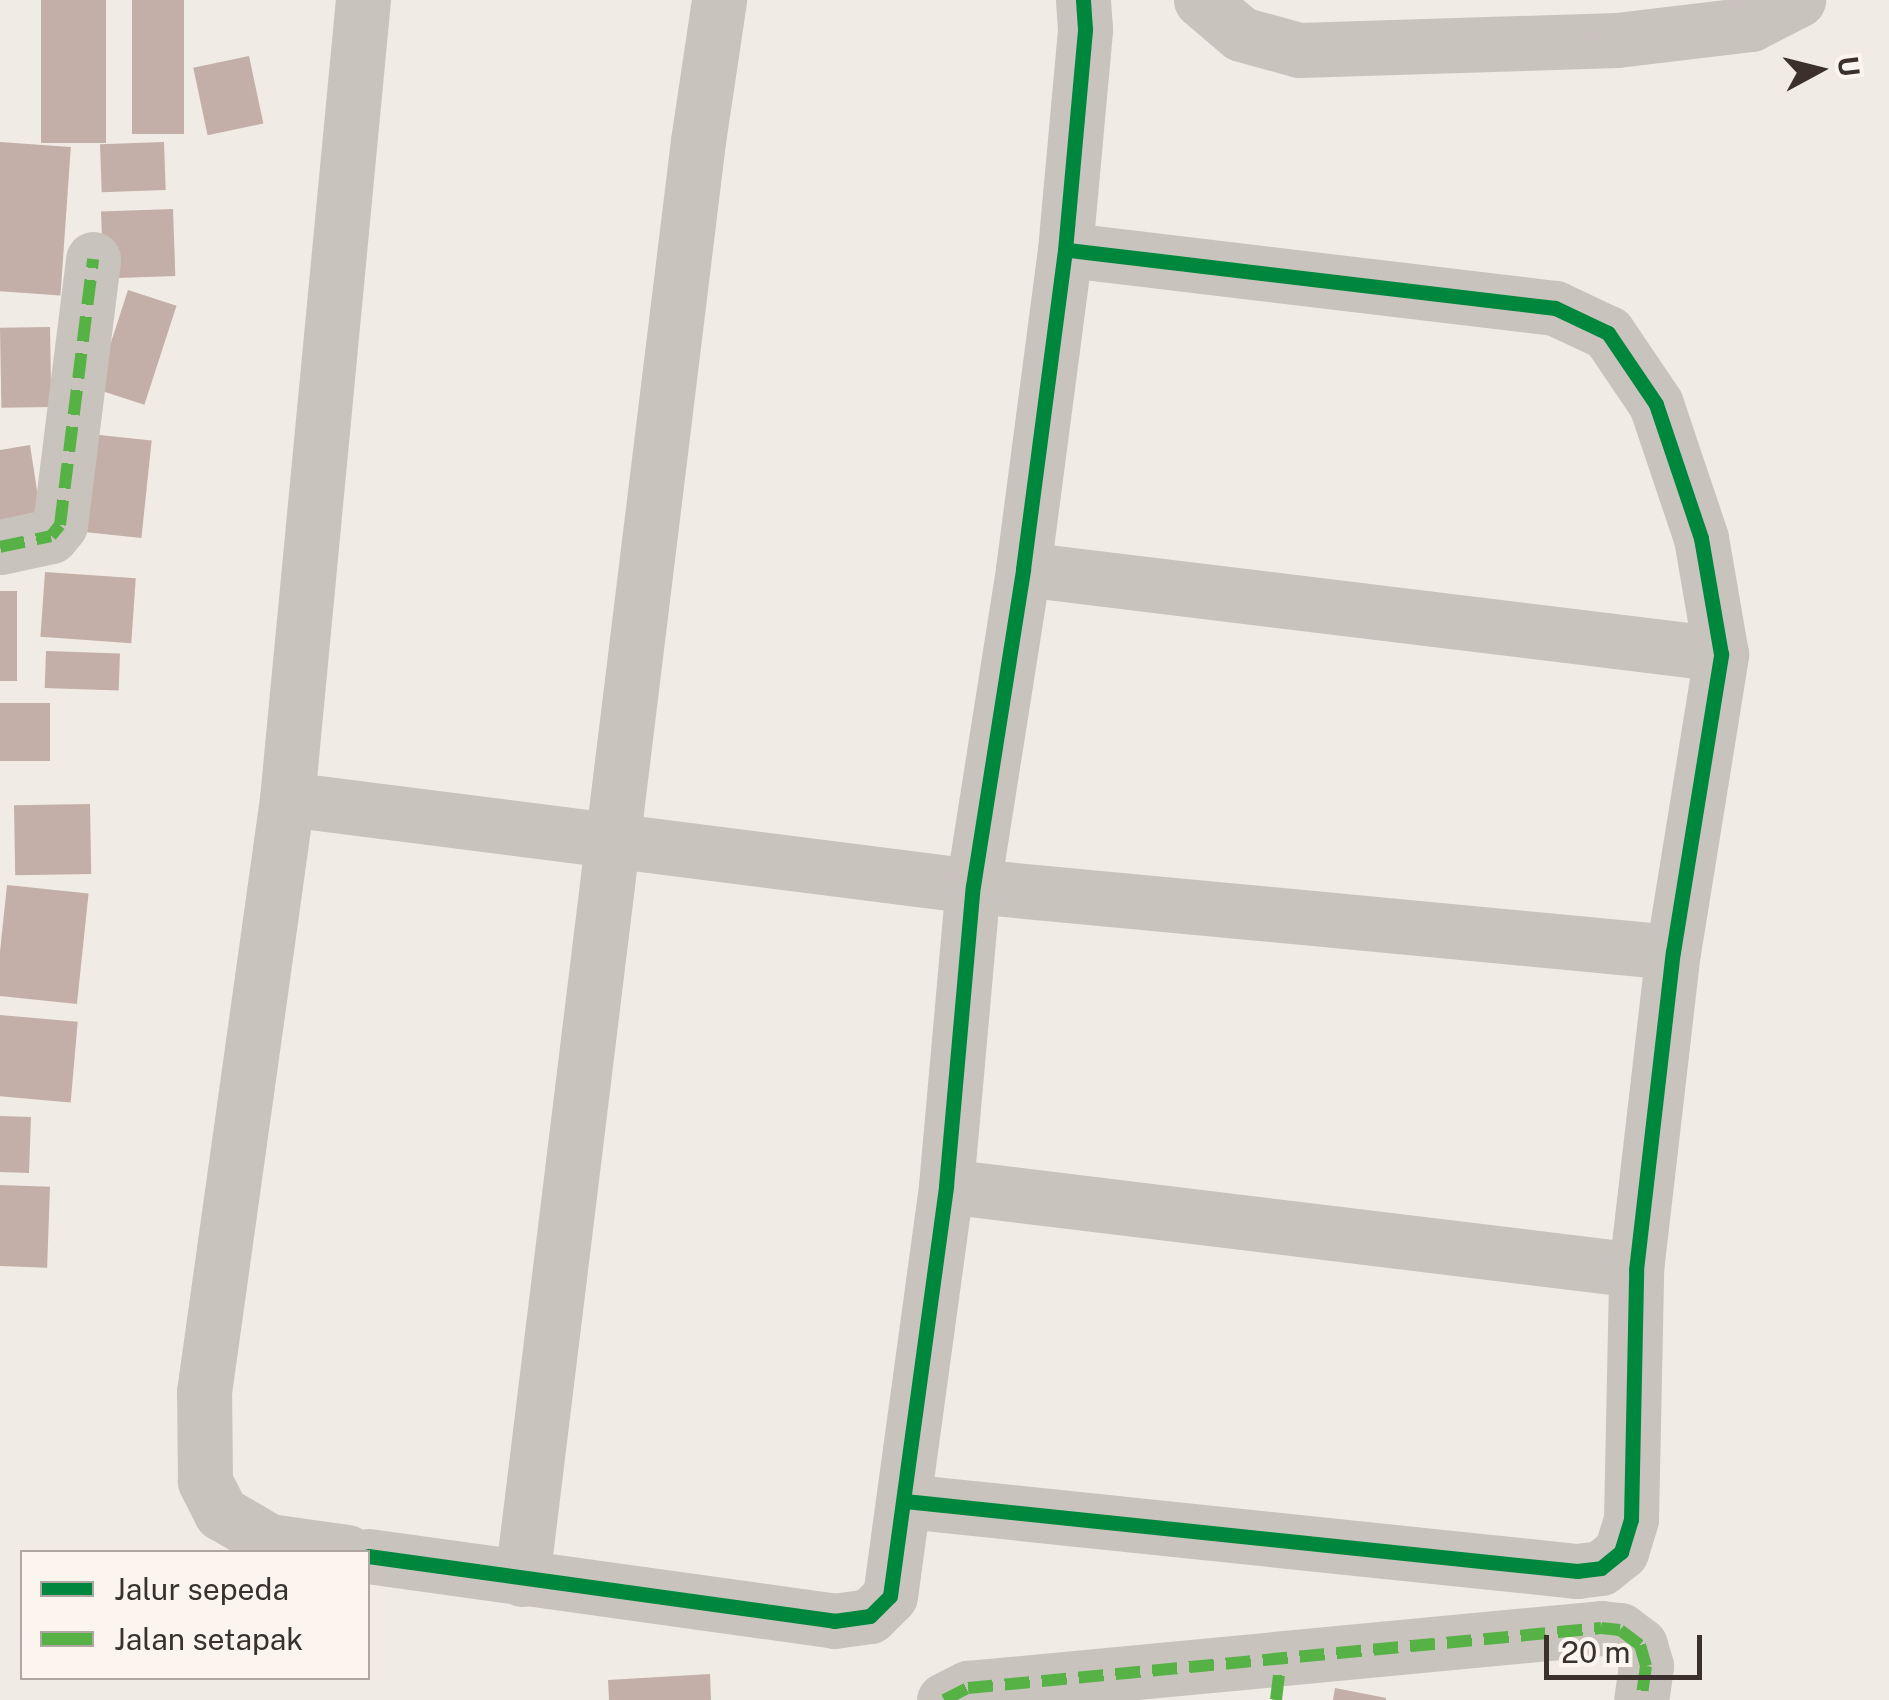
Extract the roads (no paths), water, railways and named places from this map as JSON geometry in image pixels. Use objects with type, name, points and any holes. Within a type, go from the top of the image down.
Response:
[{"type":"street","points":[[333,1550],[268,1541],[221,1513],[205,1481],[204,1392],[287,799],[363,0]]},
{"type":"street","points":[[522,1579],[695,160],[719,0]]},
{"type":"street","points":[[370,1556],[834,1621],[870,1616],[890,1596],[946,1186],[973,886],[1022,569],[1065,250],[1085,29],[1083,0]]},
{"type":"street","points":[[1201,0],[1242,34],[1299,50],[1617,40],[1751,24],[1798,0]]},
{"type":"street","points":[[905,1501],[1577,1572],[1601,1568],[1620,1552],[1631,1519],[1636,1270],[1673,952],[1721,654],[1701,538],[1656,404],[1608,333],[1555,308],[1065,250]]},
{"type":"street","points":[[0,547],[52,536],[60,524],[94,259]]},
{"type":"street","points":[[1022,569],[1721,654]]},
{"type":"street","points":[[287,799],[614,837],[973,886],[1673,952]]},
{"type":"street","points":[[946,1186],[1636,1270]]},
{"type":"street","points":[[944,1700],[968,1688],[1279,1679],[1601,1628],[1620,1630],[1640,1645],[1646,1666],[1641,1700]]}]
